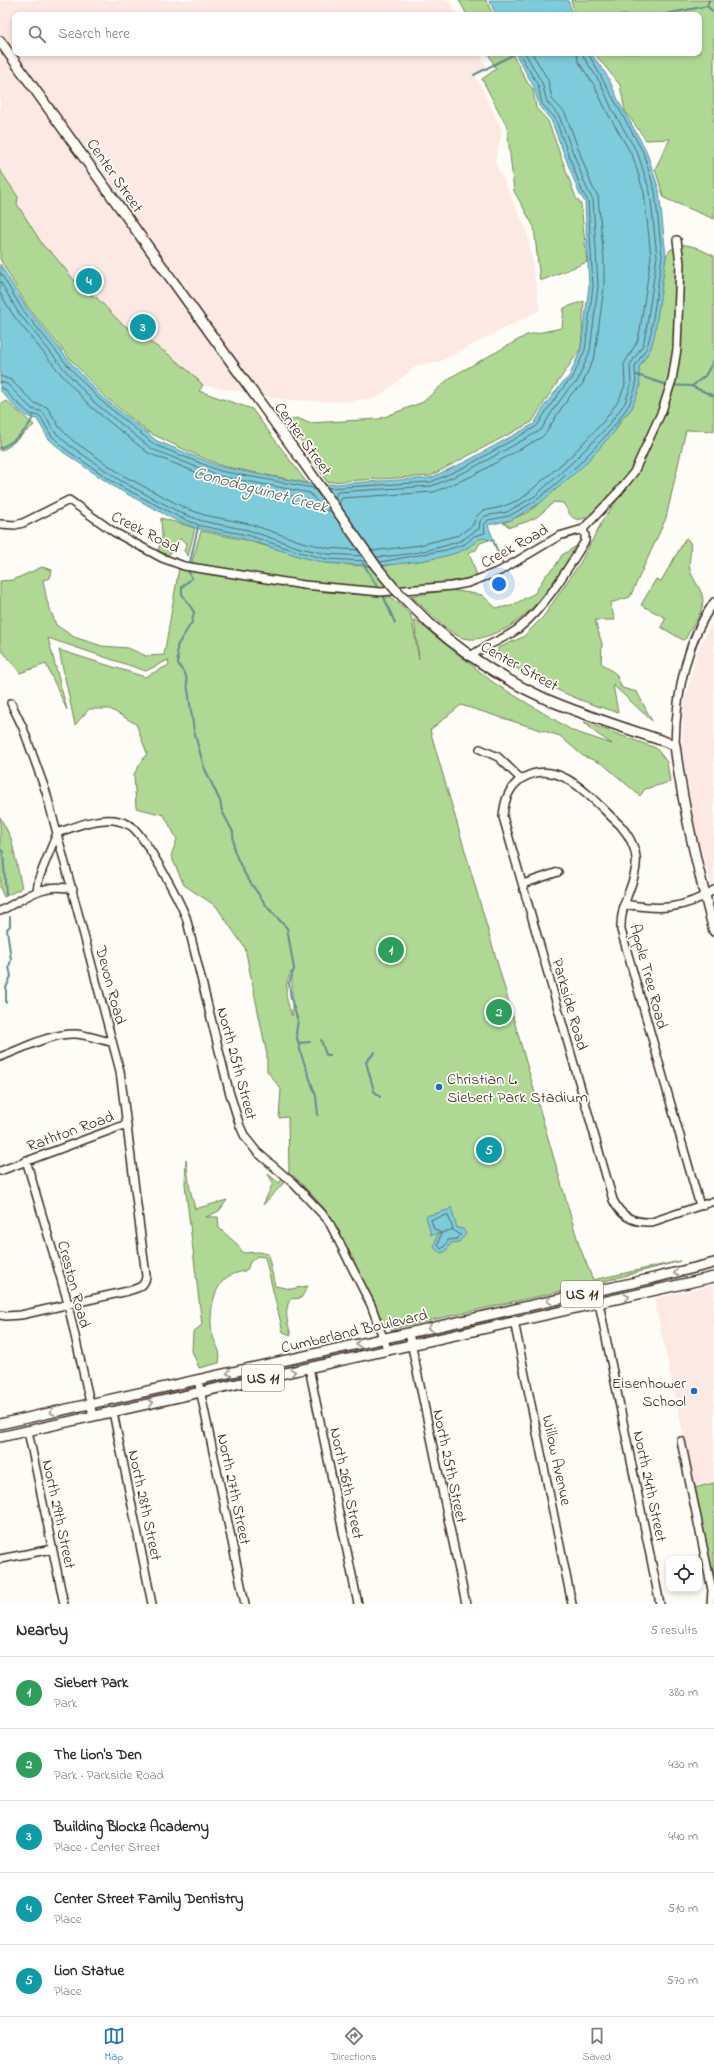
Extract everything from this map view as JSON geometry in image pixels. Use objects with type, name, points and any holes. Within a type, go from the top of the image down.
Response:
[{"type":"main road","name":"Center Street","points":[[0,41],[303,462],[376,566],[394,588],[429,623],[471,656],[506,679],[546,699],[675,745]]},
{"type":"main road","points":[[675,745],[684,810],[714,932]]},
{"type":"main road","name":"Cumberland Boulevard","points":[[0,1424],[654,1278],[714,1263]]},
{"type":"main road","points":[[686,1283],[714,1274]]},
{"type":"main road","name":"Cumberland Boulevard","points":[[0,1437],[714,1277]]},
{"type":"main road","points":[[461,1333],[476,1324],[508,1316],[520,1307]]},
{"type":"street","name":"Creek Road","points":[[0,524],[15,525],[23,523],[69,500],[85,513],[133,543],[162,558],[193,568],[327,588],[381,592],[409,591],[452,586],[481,579],[500,571],[559,536],[583,529],[610,501],[634,472],[662,411],[672,380],[677,349],[680,264],[677,240]]},
{"type":"street","points":[[471,656],[482,648],[517,630],[530,619],[585,541],[586,535],[583,529]]},
{"type":"street","points":[[675,745],[676,712],[681,680],[690,648],[714,602]]},
{"type":"street","name":"Devon Road","points":[[11,703],[35,761],[57,833],[120,1071],[144,1262],[145,1283],[139,1288],[68,1304]]},
{"type":"street","points":[[480,749],[498,757],[521,779]]},
{"type":"street","name":"Apple Tree Road","points":[[521,779],[541,772],[562,776],[579,788],[625,831],[634,849],[636,865],[634,879],[624,904],[621,922],[622,937],[700,1206]]},
{"type":"street","name":"Parkside Road","points":[[521,779],[508,795],[503,817],[616,1207],[628,1218],[644,1222],[652,1222],[714,1201]]},
{"type":"street","name":"North 25th Street","points":[[57,833],[93,822],[113,820],[131,826],[145,844],[178,900],[186,917],[229,1091],[245,1138],[262,1158],[294,1184],[328,1220],[371,1305],[388,1351]]},
{"type":"street","points":[[37,890],[39,878],[57,833]]},
{"type":"street","points":[[523,884],[558,872]]},
{"type":"street","points":[[0,911],[37,890],[55,887],[73,889]]},
{"type":"street","points":[[624,904],[653,909],[664,908],[705,896],[714,890]]},
{"type":"street","points":[[0,1056],[56,1036],[67,1034],[82,1035],[112,1042]]},
{"type":"street","name":"Rathton Road","points":[[0,1171],[26,1160],[127,1124]]},
{"type":"street","name":"Creston Road","points":[[26,1160],[68,1304],[93,1416]]},
{"type":"street","name":"North 24th Street","points":[[599,1303],[660,1604]]},
{"type":"street","points":[[0,1314],[6,1316],[21,1315],[68,1304]]},
{"type":"street","name":"Willow Avenue","points":[[514,1321],[572,1604]]},
{"type":"street","name":"North 25th Street","points":[[409,1333],[466,1604]]},
{"type":"street","name":"North 26th Street","points":[[309,1368],[358,1604]]},
{"type":"street","name":"North 27th Street","points":[[198,1380],[245,1604]]},
{"type":"street","name":"North 28th Street","points":[[112,1412],[152,1604]]},
{"type":"street","name":"North 29th Street","points":[[28,1430],[64,1604]]},
{"type":"street","points":[[681,1441],[712,1590],[711,1604]]},
{"type":"street","points":[[0,1559],[52,1549]]},
{"type":"shaded area","points":[[0,0],[449,0],[455,12],[12,12],[12,56],[481,56],[488,69],[476,76],[502,131],[495,162],[527,231],[540,310],[439,362],[418,365],[378,397],[346,402],[287,400],[203,385],[168,354],[121,323],[96,297],[83,291],[52,253],[44,247],[17,204],[0,170]]},
{"type":"shaded area","points":[[714,620],[714,893],[697,837],[682,748],[683,708],[697,651]]},
{"type":"shaded area","name":"Eisenhower School","points":[[714,1285],[714,1483],[695,1488],[654,1299]]},
{"type":"green space","points":[[459,0],[486,0],[492,12],[465,12]]},
{"type":"green space","points":[[571,0],[714,0],[714,219],[664,198],[655,169],[670,139],[646,140],[625,111],[620,85],[596,56],[702,56],[702,12],[574,12]]},
{"type":"green space","points":[[490,56],[514,56],[527,82],[533,89],[536,108],[548,121],[576,198],[581,204],[587,262],[540,281],[534,227],[514,191],[507,127],[482,79],[496,69]]},
{"type":"green space","points":[[0,170],[18,197],[17,204],[44,247],[52,253],[83,291],[96,297],[121,323],[168,354],[191,373],[203,385],[199,391],[252,409],[307,483],[222,466],[148,432],[103,395],[71,360],[27,306],[0,259]]},
{"type":"green space","points":[[681,244],[695,247],[714,256],[714,431],[686,430],[666,518],[630,597],[610,603],[615,620],[595,620],[602,644],[601,663],[616,674],[622,688],[637,692],[652,721],[613,685],[618,712],[602,708],[571,696],[541,682],[498,658],[498,648],[523,637],[543,617],[580,563],[604,518],[636,474],[632,470],[599,509],[583,519],[574,518],[563,503],[554,502],[537,517],[526,522],[510,527],[503,523],[528,512],[540,503],[615,431],[621,420],[632,408],[639,367],[651,348],[666,256],[670,250]]},
{"type":"green space","points":[[584,301],[581,348],[532,422],[430,476],[327,482],[288,421],[297,418],[309,423],[379,419],[423,402],[451,377],[527,335],[562,328],[564,308]]},
{"type":"green space","points":[[6,401],[34,425],[8,447],[0,451],[0,404]]},
{"type":"green space","points":[[161,518],[195,528],[188,556],[184,551],[187,543],[180,539],[175,550],[168,555],[158,551],[162,537]]},
{"type":"green space","points":[[201,531],[245,540],[326,563],[377,567],[447,555],[467,548],[476,540],[485,537],[489,540],[480,543],[476,550],[469,552],[477,576],[442,584],[370,588],[334,586],[191,565]]},
{"type":"green space","points":[[686,538],[690,542],[690,570],[701,592],[703,604],[696,622],[686,638],[683,640],[661,627],[666,618],[641,605],[656,579],[661,581]]},
{"type":"green space","points":[[580,544],[550,588],[523,617],[510,627],[482,638],[468,639],[454,634],[411,596],[451,590],[482,595],[496,608],[511,606],[535,593],[545,576],[556,565],[562,555]]},
{"type":"green space","points":[[42,567],[52,570],[50,578],[43,580],[47,601],[56,625],[74,637],[102,646],[128,648],[146,656],[164,655],[179,568],[207,574],[325,592],[391,597],[411,615],[419,659],[414,619],[494,683],[573,731],[612,744],[596,733],[584,722],[656,748],[667,762],[670,782],[645,789],[640,796],[603,764],[583,756],[560,736],[461,705],[430,730],[579,1245],[593,1280],[680,1261],[594,1284],[391,1329],[384,1325],[340,1232],[324,1208],[294,1176],[290,1176],[263,1205],[273,1183],[268,1174],[279,1183],[289,1171],[288,1117],[279,1118],[281,1089],[267,1071],[267,1055],[245,948],[216,906],[184,885],[171,856],[177,839],[164,815],[136,808],[134,774],[147,753],[136,724],[110,709],[89,709],[75,725],[59,650],[145,677],[169,665],[168,660],[146,671],[48,638],[67,710],[46,664],[20,673],[0,648],[0,581],[13,580]],"holes":[[[292,972],[292,1016],[286,994],[288,978]]]},
{"type":"green space","points":[[0,817],[11,838],[22,888],[4,897],[0,888]]},
{"type":"green space","points":[[186,1160],[190,1189],[195,1209],[227,1200],[219,1211],[206,1217],[218,1217],[219,1228],[238,1245],[243,1253],[259,1252],[268,1254],[275,1286],[291,1289],[308,1286],[301,1298],[290,1299],[288,1304],[287,1317],[291,1335],[283,1332],[265,1257],[257,1256],[250,1262],[247,1270],[229,1276],[223,1281],[215,1294],[211,1318],[213,1337],[220,1354],[219,1363],[199,1368],[192,1351],[193,1332],[202,1325],[185,1184]]},
{"type":"green space","points":[[714,1483],[714,1588],[695,1488]]},
{"type":"water","points":[[489,0],[568,0],[572,12],[495,12]]},
{"type":"water","points":[[517,56],[593,56],[608,77],[620,104],[646,150],[659,190],[666,256],[655,333],[651,348],[639,367],[640,387],[632,408],[621,420],[615,431],[583,466],[540,503],[511,520],[488,525],[494,541],[481,538],[467,548],[448,555],[424,560],[377,566],[318,485],[430,478],[465,462],[534,424],[545,405],[563,382],[569,377],[581,349],[589,286],[585,202],[579,193],[551,120],[539,106],[534,87]]},
{"type":"water","name":"Conodoguinet Creek","points":[[0,264],[26,307],[71,363],[101,396],[157,441],[221,467],[315,485],[376,566],[326,563],[298,556],[246,539],[199,529],[177,521],[116,488],[63,452],[48,438],[37,419],[26,416],[12,404],[0,390]]},
{"type":"water","points":[[451,1207],[457,1228],[463,1229],[466,1234],[459,1242],[451,1243],[446,1251],[441,1253],[434,1248],[437,1235],[454,1229],[431,1235],[426,1216],[448,1210]]},
{"type":"waterway","points":[[707,6],[709,0]]},
{"type":"waterway","points":[[707,6],[714,13]]},
{"type":"waterway","points":[[676,12],[707,6]]},
{"type":"waterway","points":[[474,75],[510,56]]},
{"type":"waterway","points":[[692,386],[705,376],[714,360]]},
{"type":"waterway","points":[[637,375],[667,385],[691,386],[714,396]]},
{"type":"waterway","points":[[0,448],[20,436],[28,427],[33,417]]},
{"type":"waterway","points":[[198,527],[188,571],[192,578],[182,587],[182,594],[194,612],[192,622],[177,646],[178,664],[186,676],[194,731],[204,767],[220,801],[222,811],[233,832],[234,850],[238,860],[246,876],[268,908],[287,928],[294,969],[289,983],[291,999],[298,1021],[296,1033],[301,1054],[316,1096],[318,1115]]},
{"type":"waterway","points":[[493,540],[502,563]]},
{"type":"waterway","points":[[363,563],[378,588]]},
{"type":"waterway","points":[[383,595],[395,623]]},
{"type":"waterway","points":[[0,849],[3,852],[6,895]]},
{"type":"waterway","points":[[6,1003],[6,988],[11,976],[9,967],[11,960],[7,929],[10,926],[10,917]]},
{"type":"waterway","points":[[321,1040],[326,1055],[330,1055]]},
{"type":"waterway","points":[[299,1043],[310,1042]]},
{"type":"waterway","points":[[375,1052],[366,1062],[374,1091],[380,1097]]},
{"type":"place","name":"Center Street Family Dentistry","points":[[89,281]]},
{"type":"place","name":"Building Blockz Academy","points":[[143,327]]},
{"type":"place","name":"Siebert Park","points":[[391,950]]},
{"type":"place","name":"The Lion's Den","points":[[499,1012]]},
{"type":"place","name":"Christian L. Siebert Park Stadium","points":[[439,1087]]},
{"type":"place","name":"Lion Statue","points":[[489,1150]]},
{"type":"place","name":"Eisenhower School","points":[[694,1391]]}]
